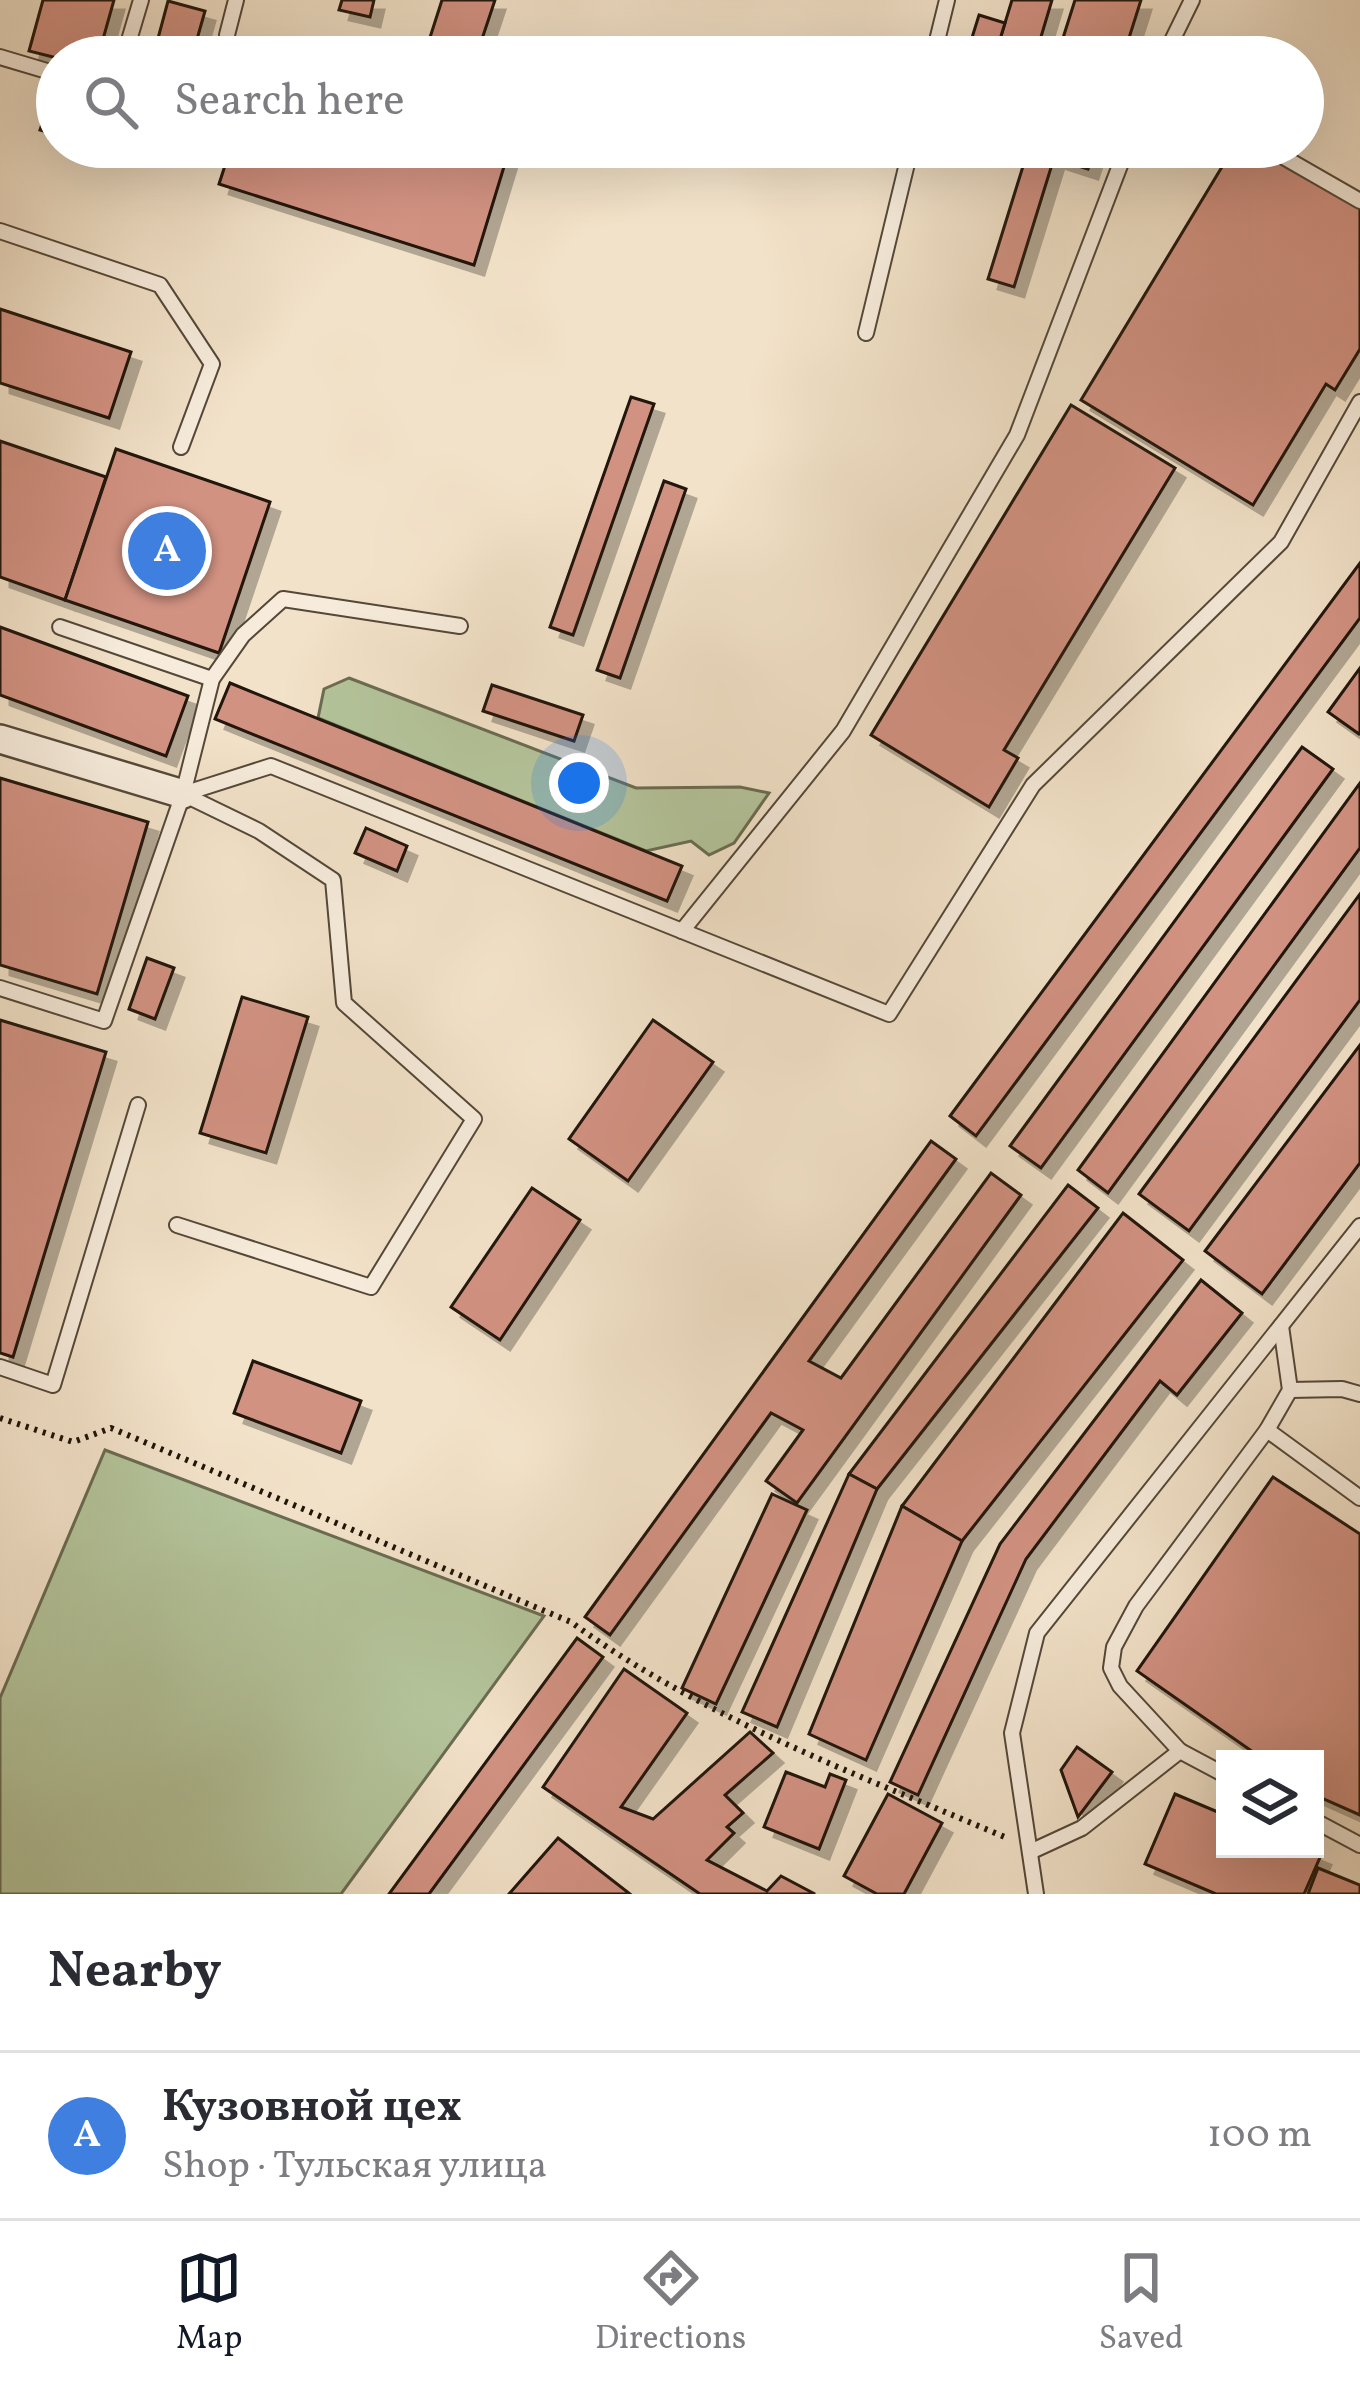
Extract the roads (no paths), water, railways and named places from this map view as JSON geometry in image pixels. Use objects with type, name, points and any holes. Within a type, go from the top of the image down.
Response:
[{"type":"street","points":[[0,739],[183,794]]},
{"type":"lane","points":[[130,36],[141,0]]},
{"type":"lane","points":[[227,35],[236,0]]},
{"type":"lane","points":[[938,36],[947,0]]},
{"type":"lane","points":[[1174,36],[1192,0]]},
{"type":"lane","points":[[0,57],[36,68]]},
{"type":"lane","points":[[866,333],[906,168]]},
{"type":"lane","points":[[682,931],[843,731],[1017,435],[1119,168]]},
{"type":"lane","points":[[1303,168],[1360,201]]},
{"type":"lane","points":[[0,231],[160,285],[212,364],[181,447]]},
{"type":"lane","points":[[183,794],[271,766],[889,1014],[1033,785],[1281,542],[1360,401]]},
{"type":"lane","points":[[0,988],[104,1022],[183,794],[212,679],[243,635],[283,599],[460,626]]},
{"type":"lane","points":[[60,627],[212,679]]},
{"type":"lane","points":[[177,1225],[371,1286],[474,1119],[344,1003],[333,880],[259,831],[183,794]]},
{"type":"lane","points":[[0,1367],[53,1385],[138,1106]]},
{"type":"lane","points":[[1036,1894],[1012,1733],[1037,1634],[1360,1226]]},
{"type":"lane","points":[[1216,1769],[1180,1751],[1120,1686],[1111,1668],[1114,1647],[1136,1606],[1267,1430],[1290,1390],[1281,1326]]},
{"type":"lane","points":[[1290,1390],[1342,1389],[1360,1394]]},
{"type":"lane","points":[[1267,1430],[1360,1498]]},
{"type":"lane","points":[[1031,1856],[1082,1828],[1180,1751]]},
{"type":"lane","points":[[1324,1826],[1360,1845]]},
{"type":"place","name":"Кузовной цех","points":[[167,551]]}]
